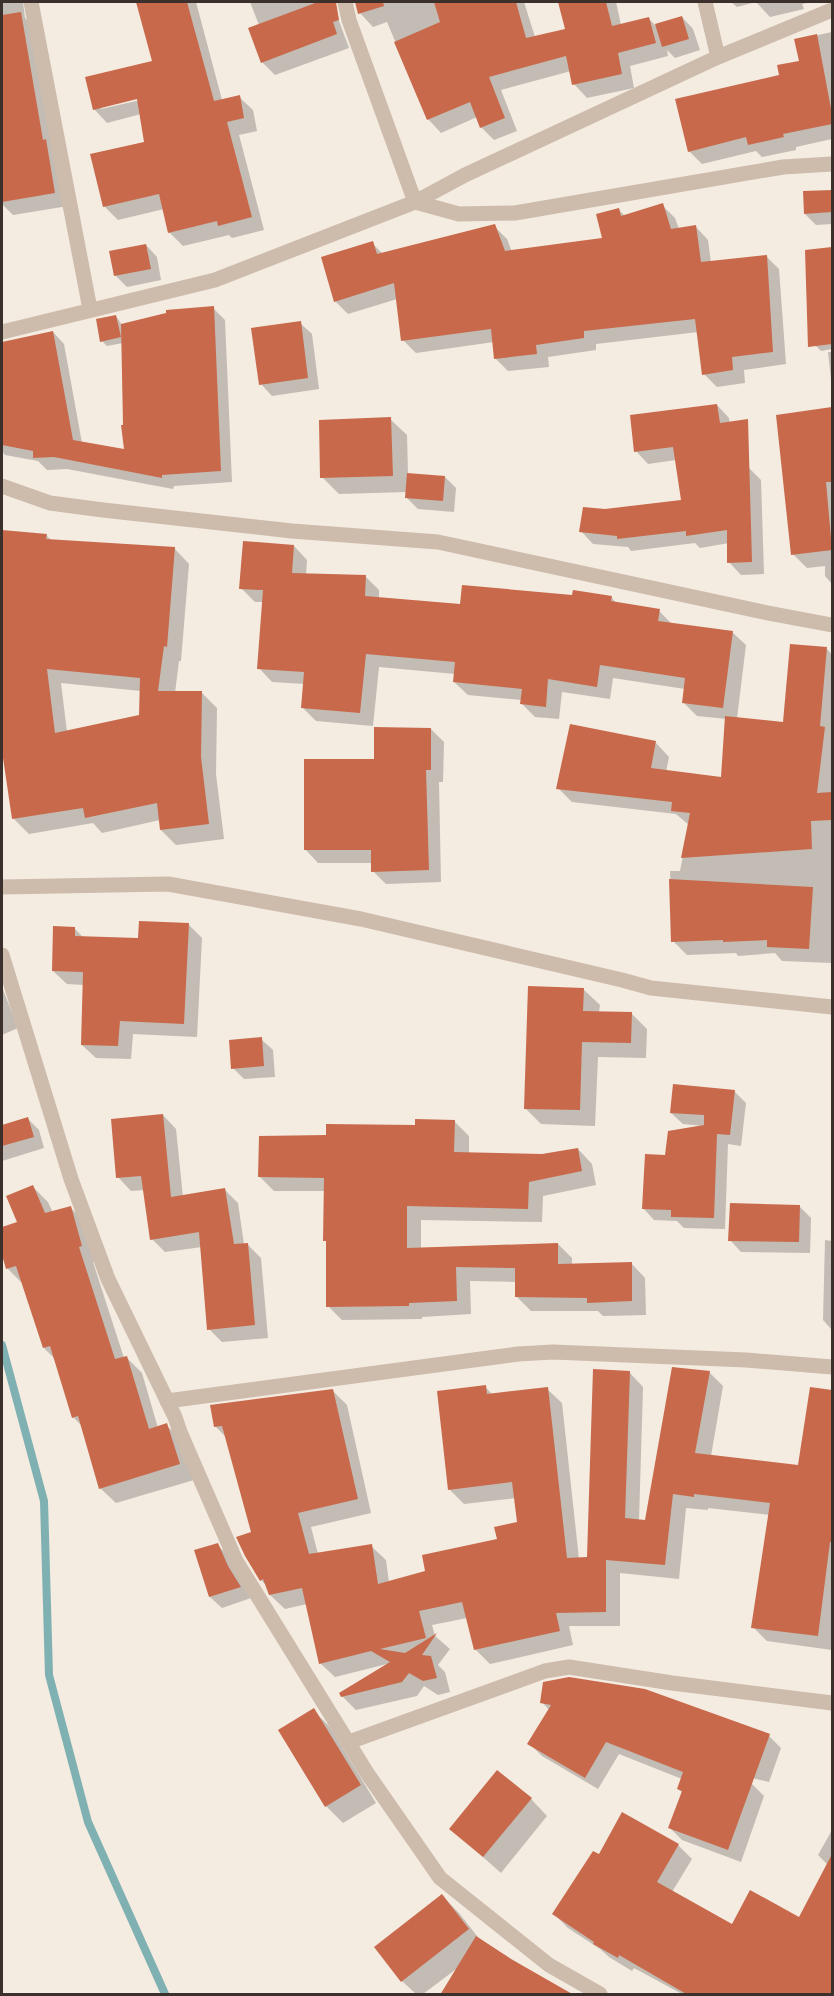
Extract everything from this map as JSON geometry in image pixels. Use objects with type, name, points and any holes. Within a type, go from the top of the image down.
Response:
[{"type":"street","points":[[31,2],[90,309]]},
{"type":"street","points":[[345,2],[349,20],[415,202]]},
{"type":"street","points":[[705,2],[718,57]]},
{"type":"street","points":[[2,332],[215,280],[415,202],[465,175],[718,57],[832,10]]},
{"type":"street","points":[[415,202],[459,214],[515,213],[783,167],[832,164]]},
{"type":"street","points":[[2,486],[50,503],[81,507],[292,531],[438,542],[832,625]]},
{"type":"street","points":[[2,888],[168,884],[361,919],[651,988],[832,1007]]},
{"type":"street","points":[[2,955],[71,1179],[104,1268],[167,1401],[236,1562],[367,1773],[440,1878],[549,1965],[600,1995]]},
{"type":"street","points":[[167,1401],[518,1354],[553,1352],[746,1360],[832,1367]]},
{"type":"street","points":[[349,1742],[545,1671],[569,1667],[672,1683],[832,1703]]},
{"type":"building","points":[[136,2],[187,2],[214,101],[240,95],[244,118],[227,122],[252,217],[218,226],[217,221],[168,233],[159,194],[103,207],[90,154],[144,142],[137,99],[93,110],[85,77],[152,61]]},
{"type":"building","points":[[318,2],[336,2],[339,20],[333,22],[337,34],[261,63],[248,28]]},
{"type":"building","points":[[355,2],[383,2],[384,6],[358,14]]},
{"type":"building","points":[[434,2],[516,2],[526,38],[565,29],[558,2],[606,2],[612,26],[649,17],[656,43],[618,53],[622,74],[572,85],[566,56],[489,77],[505,118],[480,128],[470,102],[427,120],[394,42],[440,22]]},
{"type":"building","points":[[21,12],[43,140],[46,139],[55,193],[2,202],[2,15]]},
{"type":"building","points":[[682,16],[689,39],[662,47],[655,24]]},
{"type":"building","points":[[817,34],[832,124],[783,134],[784,137],[748,145],[746,137],[688,152],[675,99],[779,75],[777,65],[799,61],[794,39]]},
{"type":"building","points":[[832,190],[832,212],[804,214],[803,191]]},
{"type":"building","points":[[663,203],[671,229],[696,225],[701,262],[767,255],[773,352],[732,357],[733,370],[702,375],[695,319],[584,331],[584,338],[536,345],[537,354],[494,359],[491,329],[401,341],[394,283],[334,302],[321,257],[373,241],[377,254],[495,224],[505,251],[602,238],[596,214],[619,208],[621,216]]},
{"type":"building","points":[[146,244],[151,269],[114,276],[109,251]]},
{"type":"building","points":[[832,247],[832,344],[808,347],[805,250]]},
{"type":"building","points":[[214,306],[221,471],[162,475],[162,478],[54,457],[33,458],[33,451],[2,445],[2,342],[53,331],[73,440],[124,449],[121,425],[123,425],[121,324],[166,313],[166,310]]},
{"type":"building","points":[[116,315],[121,337],[100,342],[96,319]]},
{"type":"building","points":[[301,321],[308,378],[259,385],[251,328]]},
{"type":"building","points":[[717,404],[720,423],[748,419],[752,562],[727,563],[727,530],[686,536],[686,531],[617,539],[617,536],[579,532],[583,507],[605,509],[681,500],[673,447],[634,452],[630,415]]},
{"type":"building","points":[[832,407],[832,482],[826,482],[832,550],[791,555],[776,415]]},
{"type":"building","points":[[391,417],[393,476],[320,478],[319,420]]},
{"type":"building","points":[[407,473],[445,476],[443,501],[405,498]]},
{"type":"building","points":[[2,530],[47,534],[46,539],[175,547],[167,647],[164,646],[158,691],[202,691],[201,757],[209,824],[160,830],[157,803],[85,818],[83,808],[12,819],[2,751]],"holes":[[[47,669],[140,678],[139,715],[55,733]]]},
{"type":"building","points":[[243,541],[294,545],[292,573],[366,575],[365,596],[460,604],[462,585],[572,595],[573,590],[612,596],[611,601],[660,609],[658,621],[733,631],[723,708],[682,703],[685,678],[600,665],[597,687],[548,679],[546,707],[520,704],[522,689],[453,682],[455,662],[366,654],[360,713],[301,708],[304,672],[257,669],[263,590],[239,589]]},
{"type":"building","points":[[790,644],[827,647],[820,726],[825,727],[817,793],[832,792],[832,820],[811,821],[812,849],[681,858],[690,813],[671,811],[672,802],[556,789],[570,724],[656,741],[651,768],[721,777],[725,716],[783,722]]},
{"type":"building","points":[[374,727],[431,728],[431,770],[426,770],[429,870],[371,872],[371,850],[304,850],[304,759],[374,759]]},
{"type":"building","points":[[669,879],[813,887],[809,949],[767,947],[767,940],[671,942]]},
{"type":"building","points":[[139,921],[189,923],[184,1024],[120,1021],[118,1046],[81,1045],[83,972],[52,971],[53,926],[75,927],[75,936],[138,938]]},
{"type":"building","points":[[528,986],[584,988],[583,1011],[632,1012],[631,1043],[582,1042],[580,1110],[524,1109]]},
{"type":"building","points":[[262,1037],[264,1066],[231,1069],[229,1040]]},
{"type":"building","points":[[673,1084],[735,1090],[730,1135],[717,1134],[714,1218],[671,1217],[671,1210],[642,1209],[645,1154],[665,1155],[668,1131],[704,1125],[704,1115],[670,1113]]},
{"type":"building","points":[[163,1114],[171,1197],[225,1188],[234,1244],[248,1243],[255,1325],[207,1330],[199,1232],[150,1240],[141,1176],[116,1178],[111,1119]]},
{"type":"building","points":[[28,1117],[34,1137],[2,1146],[2,1125]]},
{"type":"building","points":[[415,1119],[455,1120],[454,1152],[542,1154],[578,1148],[582,1171],[529,1182],[528,1209],[407,1206],[407,1248],[558,1243],[558,1264],[632,1262],[632,1301],[587,1303],[587,1298],[515,1297],[515,1268],[456,1267],[457,1301],[409,1303],[409,1306],[326,1307],[326,1241],[323,1241],[324,1178],[258,1177],[259,1136],[326,1135],[326,1124],[415,1125]]},
{"type":"building","points":[[33,1185],[45,1213],[71,1206],[82,1246],[79,1247],[115,1359],[127,1356],[149,1429],[167,1423],[180,1464],[99,1489],[78,1416],[72,1418],[50,1346],[43,1348],[16,1266],[6,1269],[2,1255],[2,1227],[17,1222],[6,1196]]},
{"type":"building","points":[[730,1203],[800,1205],[799,1242],[728,1241]]},
{"type":"building","points":[[672,1367],[710,1371],[695,1453],[798,1465],[810,1387],[832,1390],[832,1542],[830,1542],[818,1636],[751,1628],[770,1503],[694,1494],[694,1497],[673,1494],[665,1565],[606,1560],[606,1612],[556,1613],[560,1631],[474,1650],[462,1602],[419,1611],[426,1638],[380,1649],[405,1653],[437,1633],[422,1655],[431,1656],[437,1678],[423,1681],[409,1673],[402,1682],[341,1697],[339,1693],[390,1662],[371,1651],[319,1664],[302,1588],[269,1595],[263,1579],[260,1581],[236,1537],[251,1532],[222,1426],[214,1427],[210,1405],[333,1389],[358,1499],[298,1513],[309,1554],[372,1544],[378,1584],[425,1571],[422,1555],[497,1539],[494,1527],[517,1522],[512,1482],[448,1490],[437,1391],[486,1385],[487,1394],[548,1387],[567,1558],[587,1557],[593,1369],[630,1371],[625,1518],[645,1520]]},
{"type":"building","points":[[218,1543],[241,1587],[209,1597],[194,1550]]},
{"type":"building","points":[[569,1677],[645,1689],[770,1734],[728,1850],[668,1828],[682,1791],[677,1789],[683,1772],[606,1742],[585,1778],[527,1744],[551,1705],[540,1703],[543,1682]]},
{"type":"building","points":[[314,1708],[361,1785],[325,1807],[278,1730]]},
{"type":"building","points":[[497,1770],[532,1798],[483,1857],[449,1829]]},
{"type":"building","points":[[622,1812],[679,1844],[657,1882],[732,1924],[750,1890],[799,1917],[832,1854],[832,1995],[688,1995],[619,1955],[618,1958],[593,1944],[594,1942],[552,1914],[593,1851],[599,1854]]},
{"type":"building","points":[[442,1894],[469,1929],[401,1982],[374,1947]]},
{"type":"building","points":[[476,1936],[511,1959],[574,1995],[440,1995]]},
{"type":"waterway","points":[[2,1345],[44,1501],[49,1675],[88,1822],[165,1994]]}]
